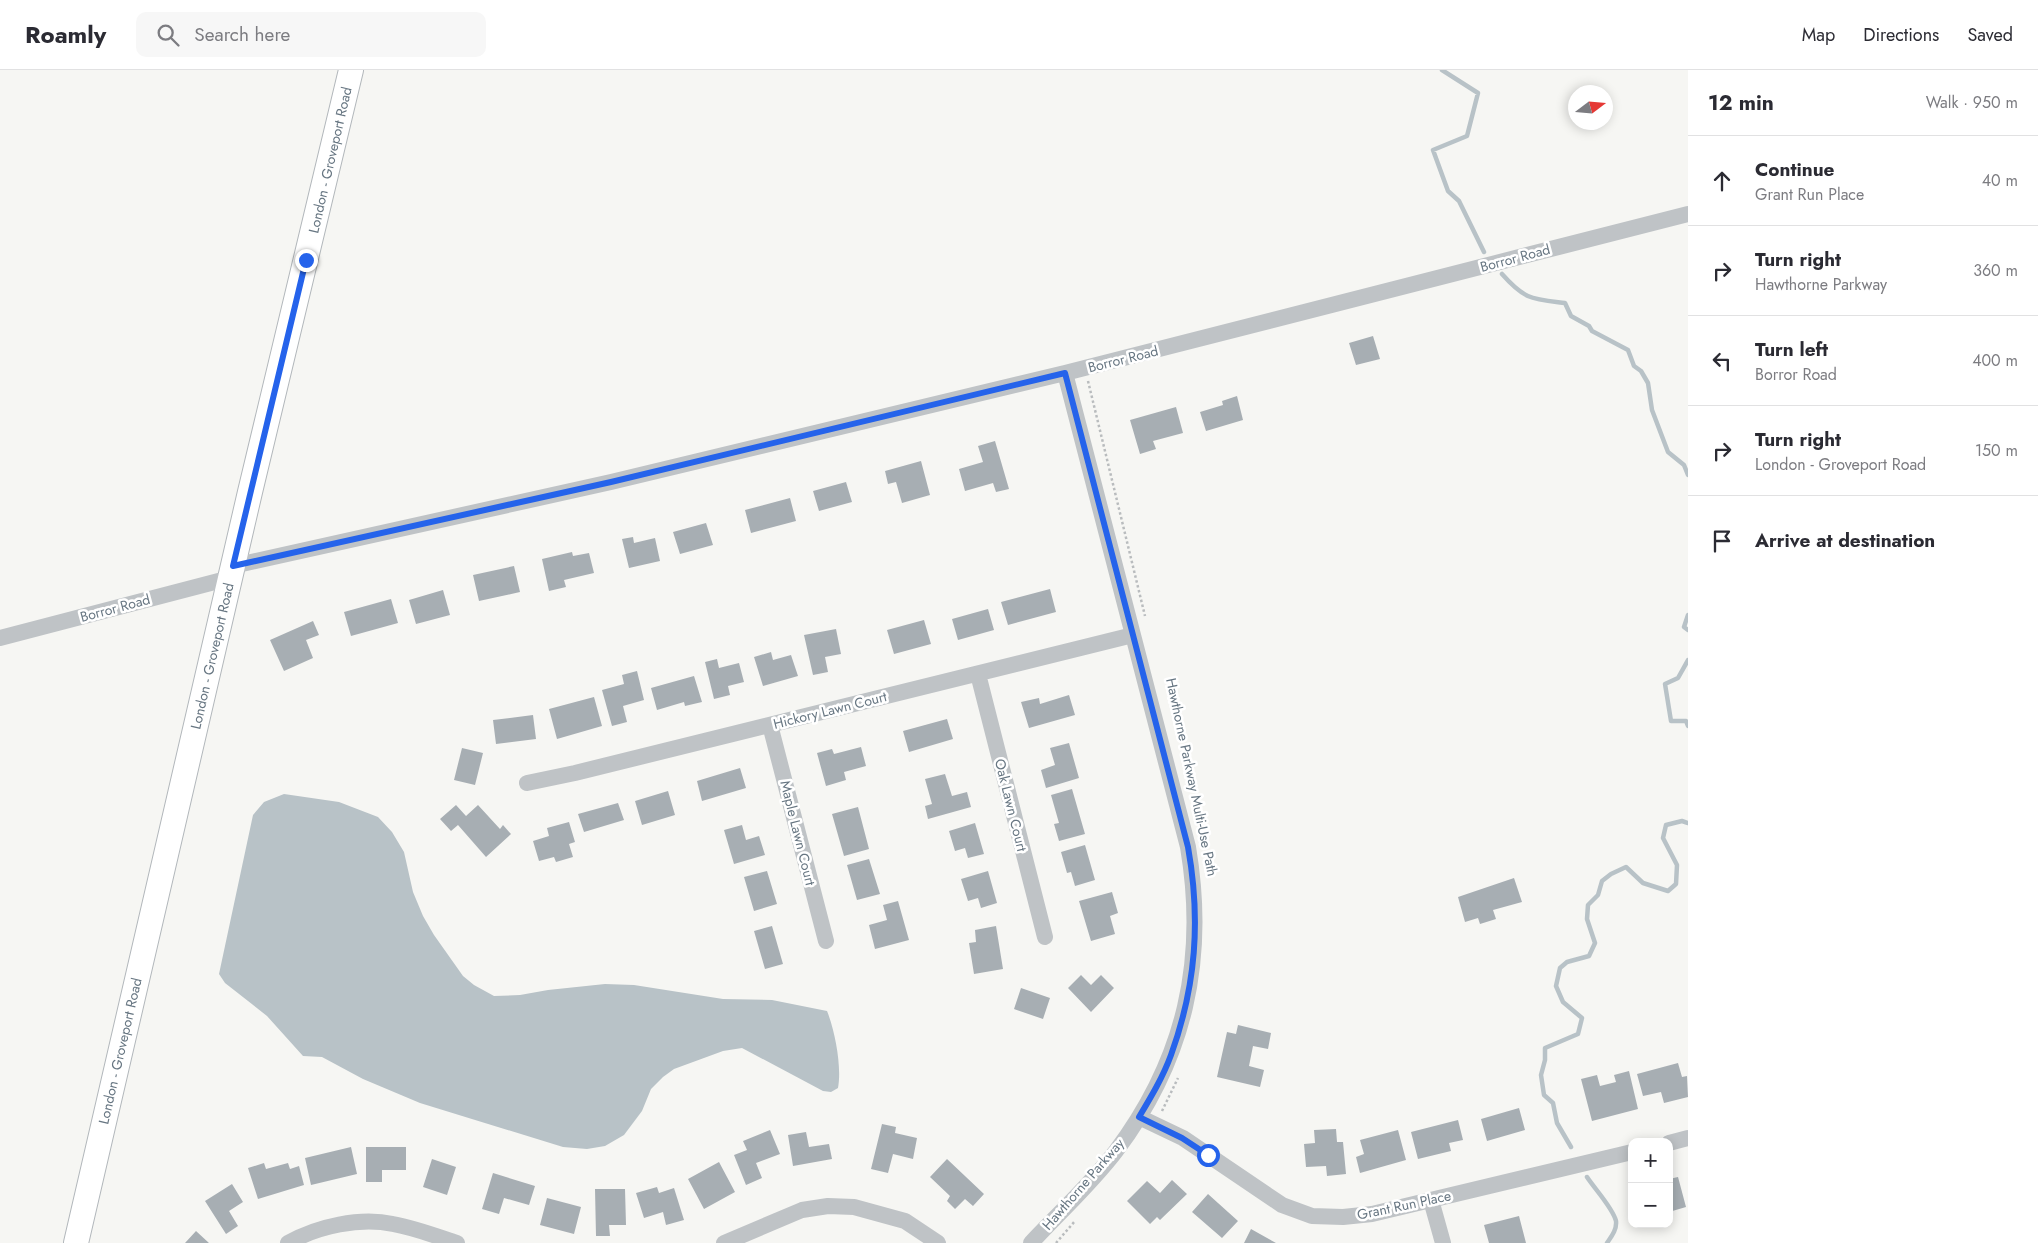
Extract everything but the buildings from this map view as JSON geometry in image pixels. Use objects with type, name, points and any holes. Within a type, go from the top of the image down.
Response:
[{"type":"main road","name":"London - Groveport Road","points":[[76,1243],[351,70]]},
{"type":"street","name":"Borror Road","points":[[0,638],[232,572],[1065,373],[1688,214]]},
{"type":"street","name":"Hawthorne Parkway","points":[[1031,1243],[1110,1158],[1139,1117],[1170,1057],[1183,1018],[1195,955],[1196,907],[1194,880],[1188,847],[1065,373]]},
{"type":"street","name":"Hickory Lawn Court","points":[[526,783],[1133,635]]},
{"type":"street","name":"Oak Lawn Court","points":[[978,674],[1045,937]]},
{"type":"street","name":"Maple Lawn Court","points":[[770,725],[826,941]]},
{"type":"street","name":"Grant Run Place","points":[[1139,1117],[1195,1146],[1282,1205],[1312,1216],[1343,1217],[1372,1214],[1628,1153]]},
{"type":"street","points":[[1673,1142],[1688,1138]]},
{"type":"street","points":[[1431,1200],[1443,1243]]},
{"type":"street","points":[[724,1243],[802,1210],[828,1206],[854,1208],[904,1221],[938,1243]]},
{"type":"street","points":[[288,1243],[324,1228],[362,1222],[392,1224],[457,1243]]},
{"type":"path","points":[[1085,368],[1146,618]]},
{"type":"path","points":[[1155,1125],[1178,1076]]},
{"type":"path","points":[[1056,1243],[1081,1214]]},
{"type":"shaded area","points":[[284,794],[339,802],[378,817],[392,832],[404,852],[413,892],[423,916],[434,935],[463,976],[474,985],[494,996],[520,995],[605,984],[634,985],[723,999],[772,1000],[827,1011],[837,1049],[838,1088],[831,1092],[823,1091],[742,1048],[723,1051],[674,1069],[651,1089],[642,1111],[624,1135],[605,1146],[587,1149],[563,1147],[420,1103],[363,1079],[322,1057],[303,1056],[267,1016],[225,983],[219,974],[253,815],[264,802]]},
{"type":"waterway","points":[[1442,70],[1478,93],[1467,136],[1433,150],[1448,191],[1459,201],[1484,252]]},
{"type":"waterway","points":[[1502,274],[1523,294],[1537,299],[1565,303],[1571,316],[1589,326],[1592,331],[1628,350],[1634,366],[1641,371],[1648,383],[1652,410],[1668,452],[1684,465],[1688,475]]},
{"type":"waterway","points":[[1688,615],[1684,627],[1688,630]]},
{"type":"waterway","points":[[1688,660],[1678,678],[1665,684],[1671,721],[1686,721],[1688,726]]},
{"type":"waterway","points":[[1571,1147],[1557,1123],[1553,1103],[1544,1095],[1541,1075],[1545,1060],[1545,1048],[1578,1034],[1582,1018],[1563,1002],[1556,986],[1560,968],[1567,962],[1589,956],[1595,943],[1587,919],[1588,905],[1598,895],[1602,881],[1611,874],[1626,867],[1643,883],[1668,891],[1676,884],[1677,865],[1663,838],[1666,825],[1682,821],[1688,823]]},
{"type":"waterway","points":[[1587,1177],[1607,1204],[1616,1221],[1615,1230],[1607,1243]]},
{"type":"route","points":[[306,260],[233,566],[417,524],[531,501],[1065,373],[1188,847],[1194,880],[1196,907],[1195,955],[1183,1018],[1170,1057],[1156,1088],[1139,1117],[1182,1138],[1208,1155]]}]
